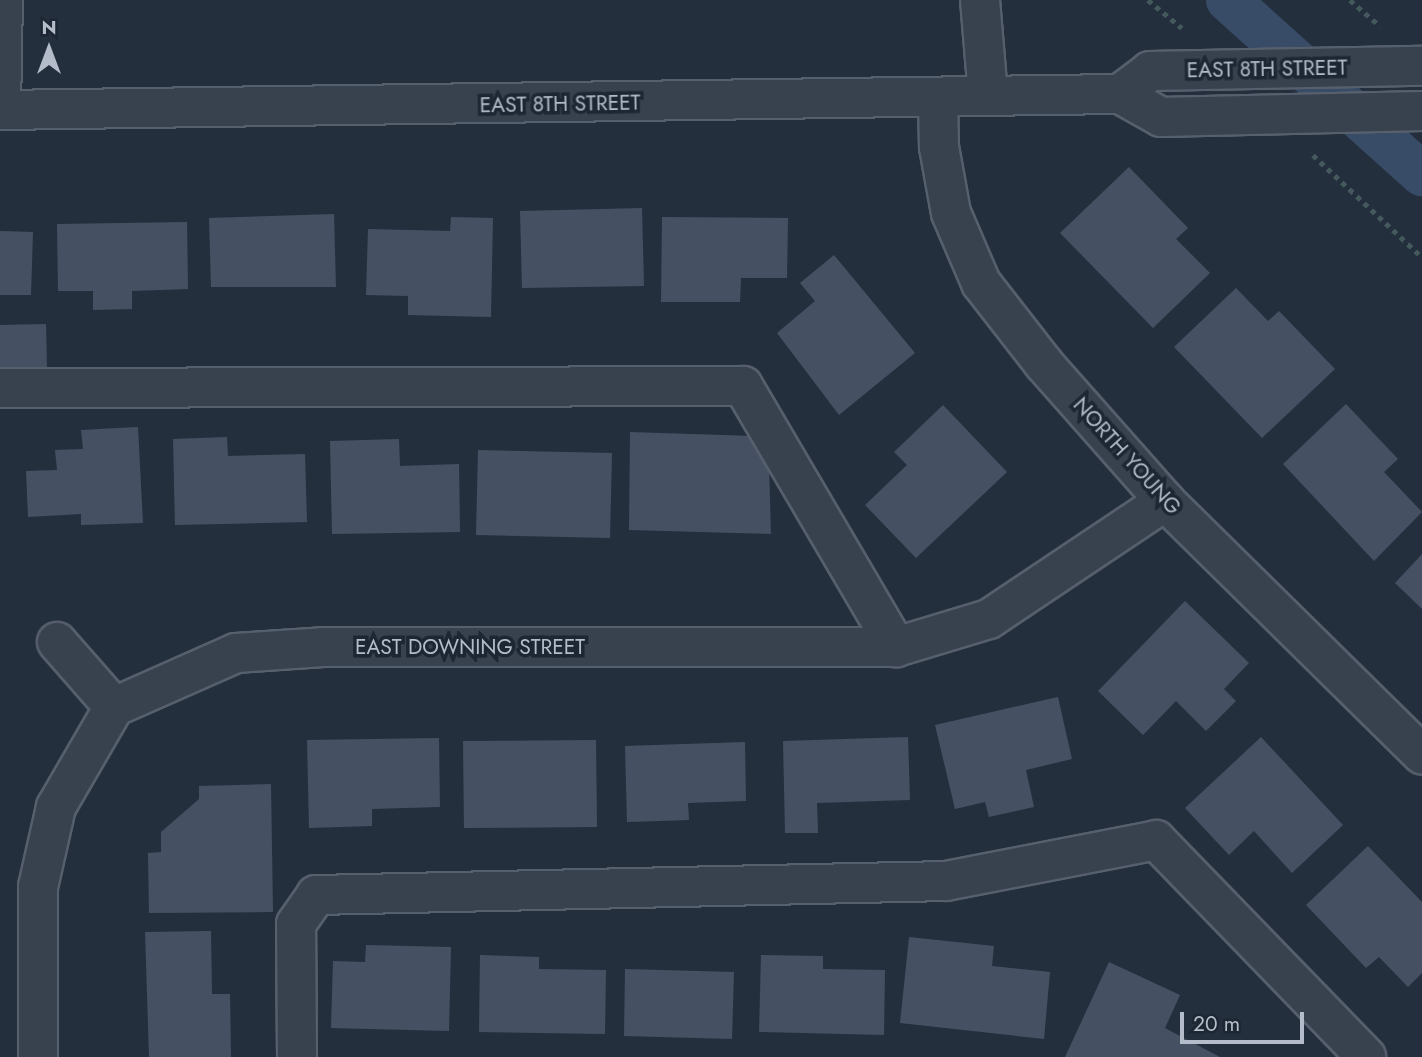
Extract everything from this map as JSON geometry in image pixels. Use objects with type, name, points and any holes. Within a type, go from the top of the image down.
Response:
[{"type":"street","points":[[0,110],[2,0]]},
{"type":"street","points":[[980,0],[988,96]]},
{"type":"street","name":"EAST 8TH STREET","points":[[0,110],[1120,94],[1150,71],[1409,66]]},
{"type":"street","points":[[1120,94],[1161,117],[1422,111]]},
{"type":"street","name":"NORTH YOUNG","points":[[938,97],[939,147],[951,214],[981,283],[1044,364],[1165,501],[1422,754]]},
{"type":"street","points":[[0,388],[743,386],[896,647]]},
{"type":"street","name":"EAST DOWNING STREET","points":[[114,707],[236,653],[261,651],[323,647],[896,647],[989,619],[1165,501]]},
{"type":"street","points":[[38,1057],[37,887],[56,807],[114,707],[57,642]]},
{"type":"street","points":[[297,1057],[296,923],[316,895],[946,881],[1156,840],[1366,1057]]},
{"type":"building","points":[[1129,167],[1188,228],[1176,239],[1210,273],[1153,328],[1060,233]]},
{"type":"building","points":[[642,208],[644,286],[522,288],[520,211]]},
{"type":"building","points":[[334,214],[336,287],[211,287],[209,218]]},
{"type":"building","points":[[451,217],[493,218],[491,317],[408,315],[408,296],[366,295],[368,229],[450,231]]},
{"type":"building","points":[[662,217],[788,218],[787,278],[741,278],[740,302],[661,302]]},
{"type":"building","points":[[187,222],[188,289],[132,291],[132,309],[93,310],[93,291],[58,291],[57,224]]},
{"type":"building","points":[[0,231],[33,232],[31,295],[0,295]]},
{"type":"building","points":[[834,255],[915,353],[839,415],[777,333],[815,301],[800,283]]},
{"type":"building","points":[[1236,288],[1268,321],[1279,311],[1335,369],[1262,438],[1174,347]]},
{"type":"building","points":[[46,324],[47,368],[0,369],[0,325]]},
{"type":"building","points":[[1346,404],[1398,459],[1384,472],[1422,512],[1374,561],[1283,464]]},
{"type":"building","points":[[943,405],[1007,472],[916,558],[865,505],[907,465],[894,452]]},
{"type":"building","points":[[138,427],[143,523],[81,525],[81,514],[28,517],[26,471],[57,470],[55,450],[83,449],[81,430]]},
{"type":"building","points":[[630,432],[752,436],[769,467],[771,534],[629,530]]},
{"type":"building","points":[[227,437],[228,456],[305,454],[307,522],[175,525],[173,439]]},
{"type":"building","points":[[399,439],[400,466],[459,464],[460,532],[332,534],[330,441]]},
{"type":"building","points":[[478,450],[612,453],[610,538],[476,535]]},
{"type":"building","points":[[1422,554],[1422,609],[1395,583]]},
{"type":"building","points":[[1185,601],[1249,663],[1224,689],[1236,701],[1206,731],[1176,701],[1143,735],[1098,691]]},
{"type":"building","points":[[1058,697],[1072,759],[1026,770],[1034,807],[989,817],[985,802],[955,809],[935,725]]},
{"type":"building","points":[[908,737],[910,800],[817,803],[818,833],[785,833],[783,741]]},
{"type":"building","points":[[1261,737],[1343,825],[1292,873],[1254,831],[1229,855],[1185,808]]},
{"type":"building","points":[[439,738],[440,807],[372,809],[372,826],[309,828],[307,740]]},
{"type":"building","points":[[596,740],[597,827],[464,828],[463,741]]},
{"type":"building","points":[[745,742],[746,801],[688,803],[689,820],[627,822],[625,746]]},
{"type":"building","points":[[271,784],[273,912],[149,913],[148,853],[161,852],[161,832],[199,799],[199,786]]},
{"type":"building","points":[[1368,846],[1422,902],[1422,973],[1408,987],[1379,957],[1366,968],[1306,905]]},
{"type":"building","points":[[211,931],[212,994],[230,994],[231,1057],[149,1057],[145,932]]},
{"type":"building","points":[[909,937],[994,946],[992,966],[1050,972],[1044,1039],[900,1023]]},
{"type":"building","points":[[366,945],[451,947],[449,1031],[331,1028],[333,961],[365,962]]},
{"type":"building","points":[[480,955],[539,957],[539,969],[606,970],[605,1034],[479,1032]]},
{"type":"building","points":[[761,955],[823,956],[823,969],[885,970],[884,1035],[759,1032]]},
{"type":"building","points":[[1109,962],[1180,995],[1165,1028],[1220,1057],[1065,1057]]},
{"type":"building","points":[[625,969],[734,972],[732,1039],[624,1036]]},
{"type":"waterway","points":[[1228,0],[1422,174]]}]
